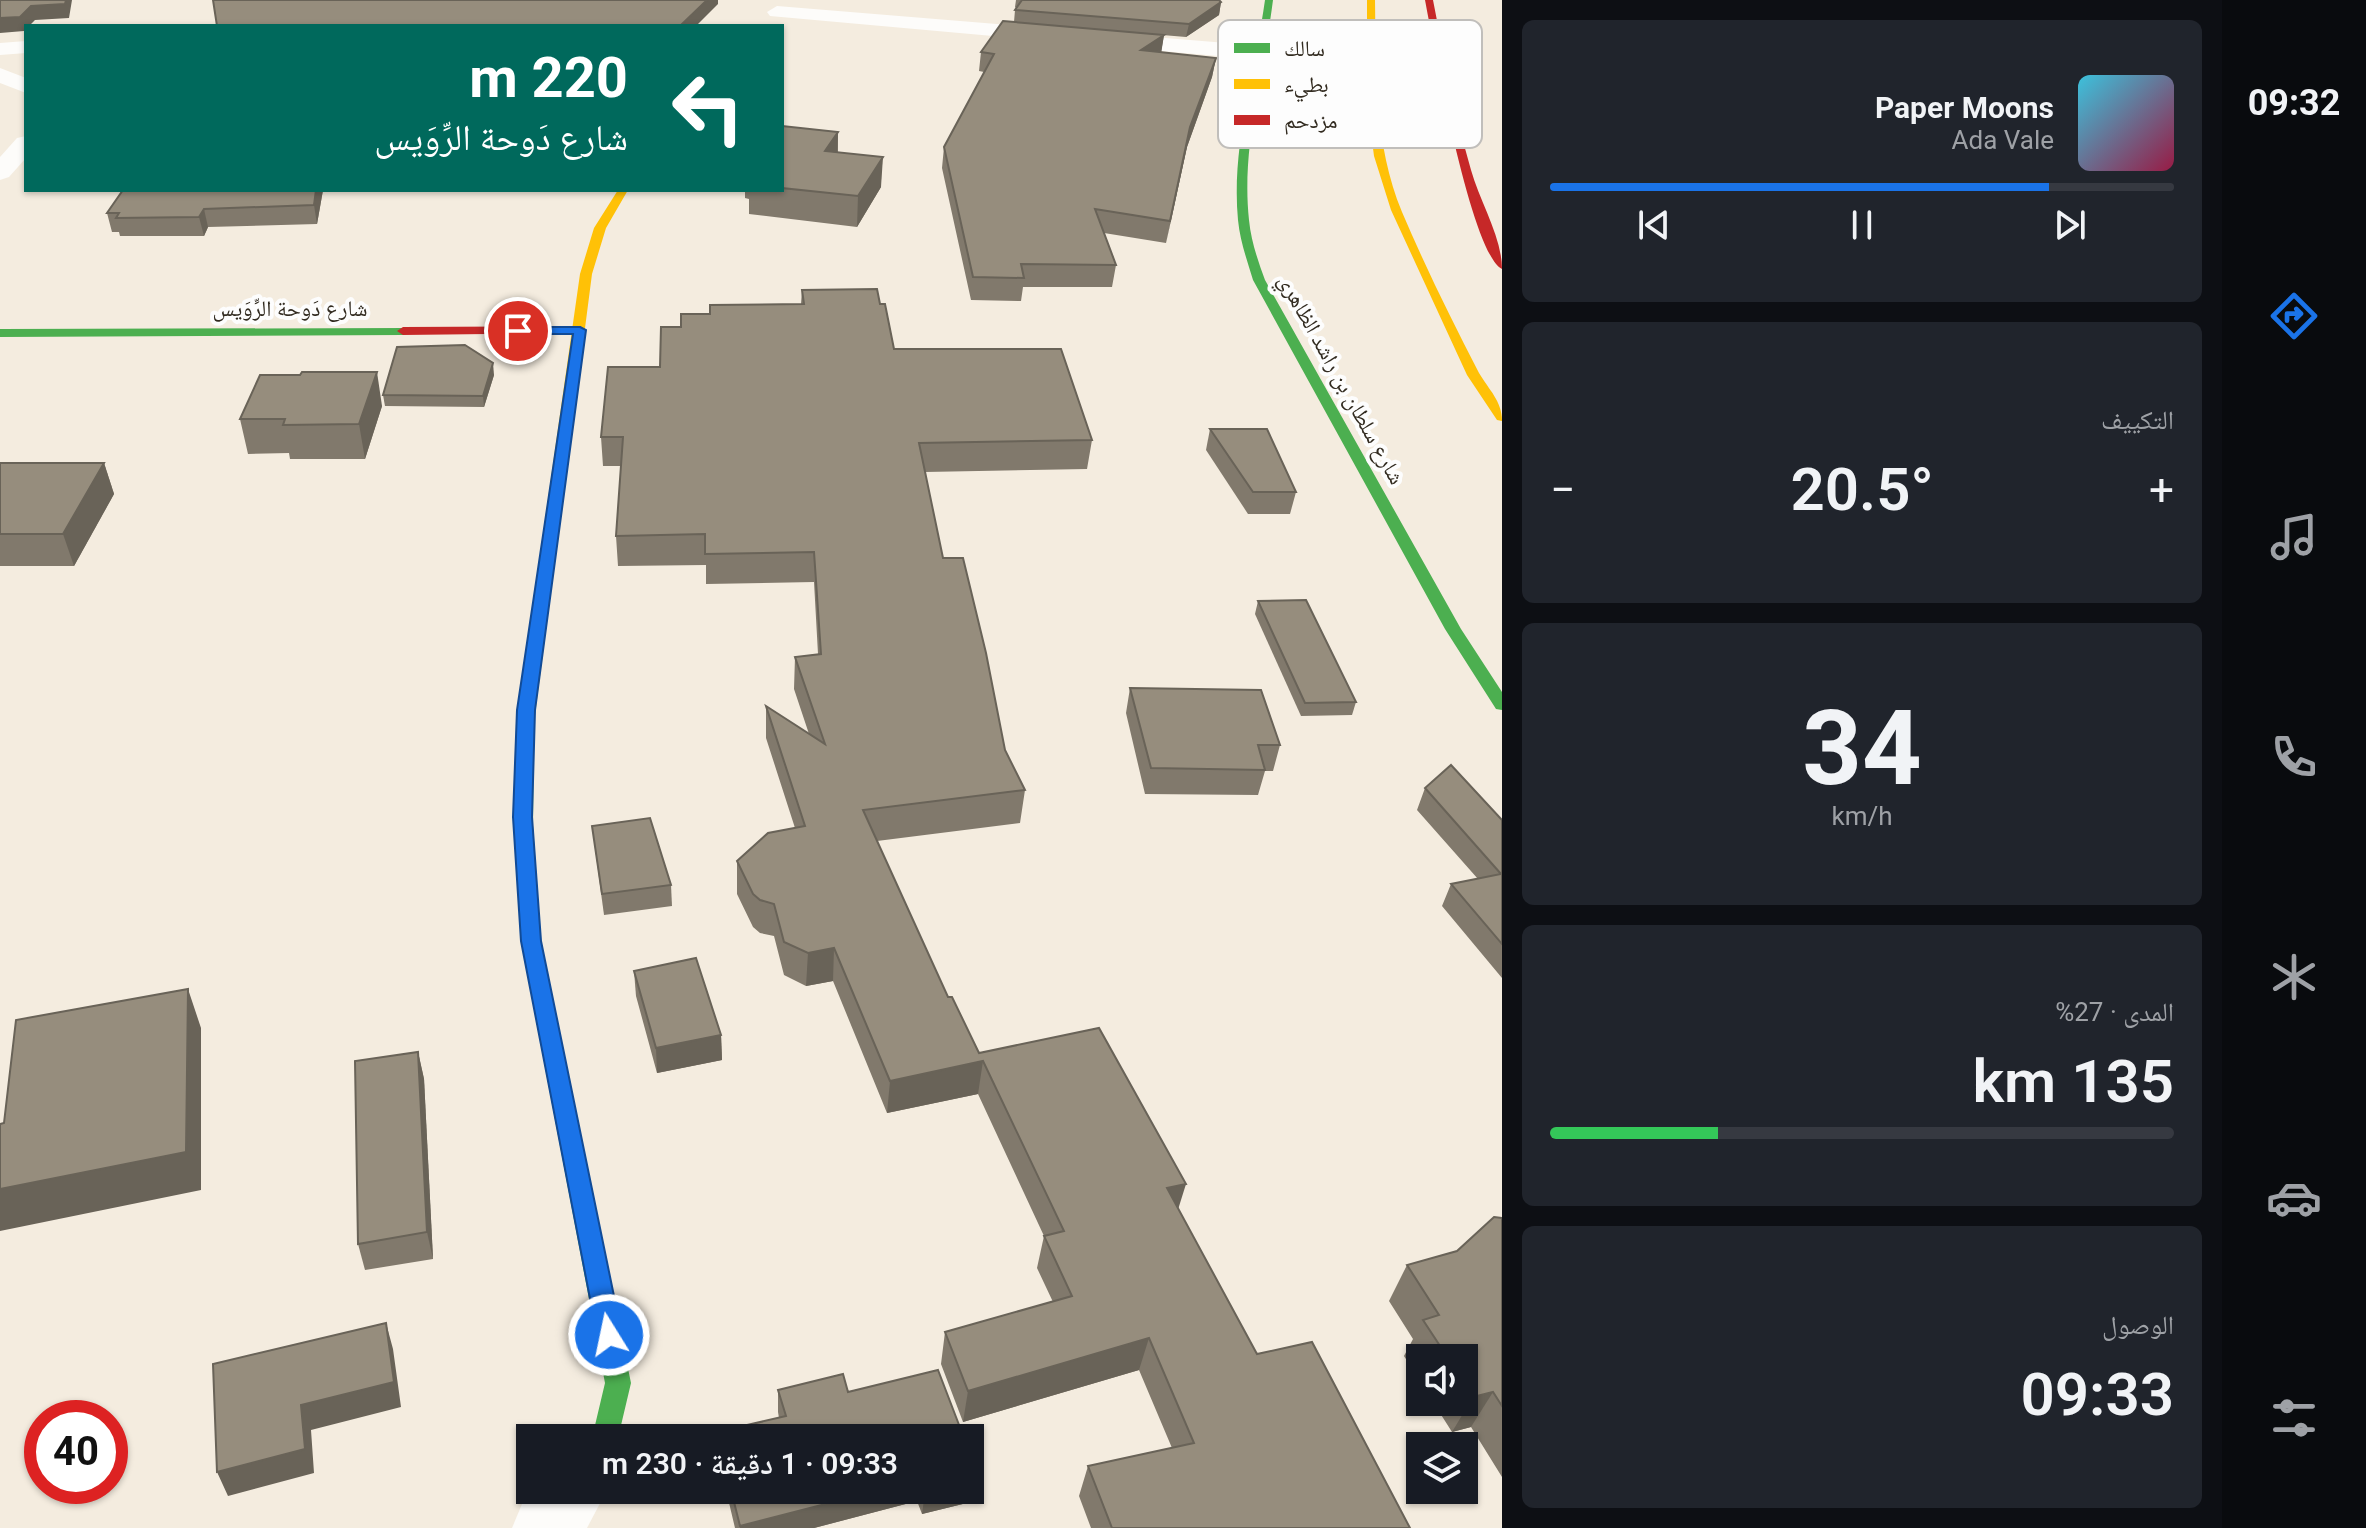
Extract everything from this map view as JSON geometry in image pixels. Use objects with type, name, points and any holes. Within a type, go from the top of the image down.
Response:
[{"type":"street","name":"شارع سلطان بن راشد الظاهري","points":[[1267,20],[1269,0]]},
{"type":"street","points":[[1371,0],[1371,20]]},
{"type":"street","points":[[1429,0],[1433,20]]},
{"type":"street","points":[[776,13],[1218,49]]},
{"type":"street","points":[[0,49],[24,47]]},
{"type":"street","points":[[0,75],[24,85]]},
{"type":"street","points":[[0,172],[24,145]]},
{"type":"street","name":"شارع سلطان بن راشد الظاهري","points":[[1246,148],[1243,214],[1248,246],[1259,280],[1453,629],[1502,705]]},
{"type":"street","points":[[1378,148],[1396,210],[1420,267],[1474,375],[1502,417]]},
{"type":"street","points":[[1459,148],[1488,240],[1502,266]]},
{"type":"street","points":[[608,1424],[618,1383],[531,941],[522,817],[526,710],[586,274],[600,228],[622,192]]},
{"type":"street","name":"شارع دَوحة الرِّوَيس","points":[[0,333],[580,330]]},
{"type":"street","points":[[546,1528],[564,1504]]},
{"type":"building","points":[[0,0],[66,0],[65,4],[31,6],[20,17],[0,18]]},
{"type":"building","points":[[213,0],[707,0],[682,24],[217,24]]},
{"type":"building","points":[[1022,0],[1221,2],[1189,24],[1015,10]]},
{"type":"building","points":[[1003,21],[1164,35],[1141,50],[1216,58],[1190,127],[1170,221],[1095,209],[1116,265],[1021,264],[1024,278],[973,277],[944,147],[994,54],[981,52]]},
{"type":"building","points":[[784,126],[838,132],[825,151],[883,157],[858,196],[784,188]]},
{"type":"building","points":[[122,192],[316,192],[314,205],[204,209],[199,217],[116,218],[119,213],[107,213]]},
{"type":"building","points":[[877,289],[880,304],[885,304],[894,349],[1061,349],[1092,440],[919,443],[943,558],[963,558],[1005,750],[1025,790],[863,810],[948,997],[952,997],[979,1053],[1099,1028],[1186,1184],[1167,1188],[1257,1354],[1312,1342],[1410,1528],[1112,1528],[1088,1466],[1194,1443],[1149,1338],[968,1391],[945,1332],[1072,1296],[1044,1236],[1064,1231],[983,1061],[890,1081],[834,948],[808,953],[784,942],[774,904],[760,900],[753,894],[737,861],[768,833],[805,826],[766,706],[825,744],[795,657],[821,654],[814,552],[705,554],[705,534],[616,536],[623,437],[601,437],[608,367],[660,367],[661,327],[681,327],[681,314],[710,314],[710,305],[804,304],[802,290]]},
{"type":"building","points":[[465,345],[493,363],[483,396],[383,395],[397,347]]},
{"type":"building","points":[[302,372],[377,372],[359,424],[283,425],[285,419],[240,419],[260,375],[300,375]]},
{"type":"building","points":[[1210,429],[1267,429],[1296,492],[1253,492]]},
{"type":"building","points":[[0,463],[104,463],[63,534],[0,534]]},
{"type":"building","points":[[1306,600],[1356,702],[1305,703],[1258,601]]},
{"type":"building","points":[[1130,688],[1261,690],[1280,745],[1258,745],[1265,770],[1151,768]]},
{"type":"building","points":[[1451,765],[1502,820],[1502,944],[1451,884],[1501,874],[1425,788]]},
{"type":"building","points":[[650,818],[671,885],[602,894],[592,826]]},
{"type":"building","points":[[696,958],[721,1035],[656,1048],[634,971]]},
{"type":"building","points":[[188,989],[186,1152],[0,1189],[0,1124],[4,1123],[16,1020]]},
{"type":"building","points":[[418,1052],[427,1232],[358,1244],[355,1061]]},
{"type":"building","points":[[1494,1217],[1502,1218],[1502,1406],[1493,1392],[1478,1396],[1478,1344],[1439,1344],[1423,1320],[1439,1315],[1407,1265],[1457,1251]]},
{"type":"building","points":[[386,1323],[394,1382],[301,1405],[305,1449],[217,1472],[213,1364]]},
{"type":"building","points":[[938,1370],[959,1424],[752,1424],[786,1416],[778,1390],[843,1374],[848,1392]]},
{"type":"building","points":[[734,1504],[826,1504],[740,1526]]},
{"type":"traffic: fast","points":[[1266,20],[1269,0]]},
{"type":"traffic: fast","points":[[1245,148],[1244,223],[1259,280],[1453,629],[1502,705]]},
{"type":"traffic: fast","points":[[0,333],[403,331]]},
{"type":"traffic: fast","points":[[525,723],[524,826],[531,941],[618,1383],[608,1424]]},
{"type":"traffic: slow","points":[[1371,0],[1371,20]]},
{"type":"traffic: slow","points":[[1378,148],[1396,210],[1474,375],[1502,417]]},
{"type":"traffic: slow","points":[[525,723],[586,274],[600,228],[622,192]]},
{"type":"traffic: jam","points":[[1429,0],[1433,20]]},
{"type":"traffic: jam","points":[[1461,148],[1476,202],[1502,266]]},
{"type":"traffic: jam","points":[[403,331],[580,330]]},
{"type":"route","points":[[518,331],[580,330],[526,710],[522,817],[531,941],[609,1335]]}]
